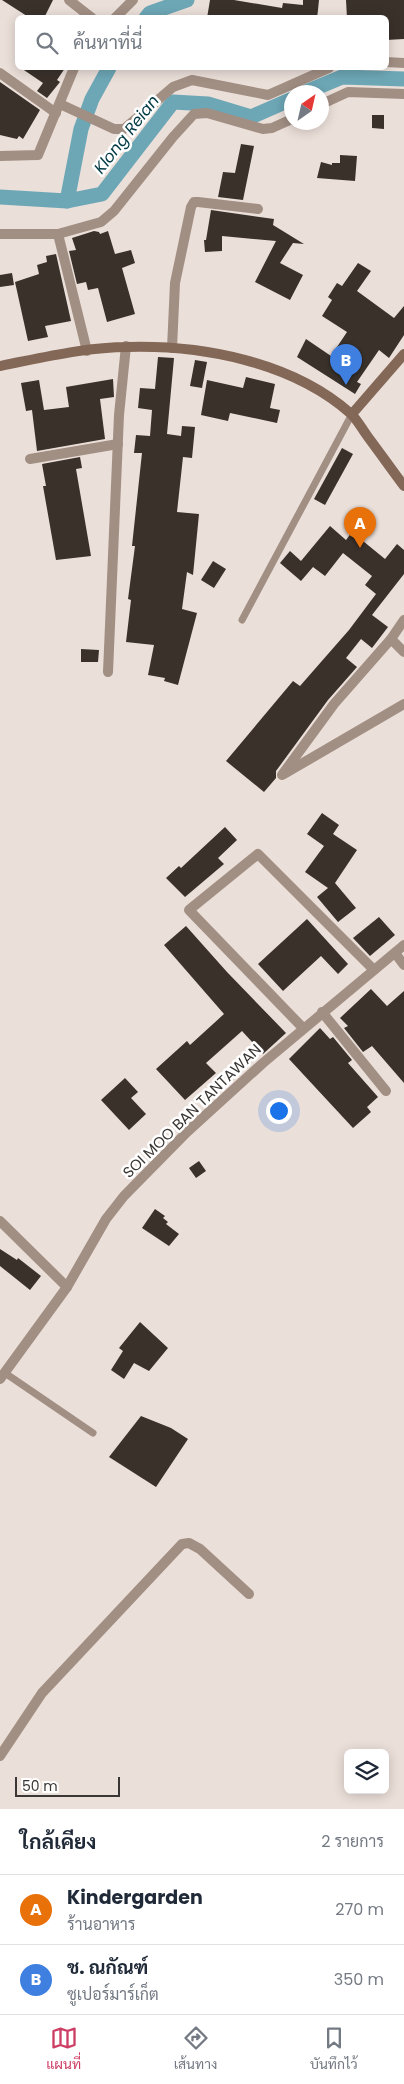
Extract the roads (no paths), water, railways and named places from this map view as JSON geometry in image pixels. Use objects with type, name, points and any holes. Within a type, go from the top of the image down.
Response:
[{"type":"street","points":[[69,0],[88,15]]},
{"type":"street","points":[[118,15],[133,0]]},
{"type":"street","points":[[389,62],[404,63]]},
{"type":"street","points":[[0,156],[38,155],[73,70]]},
{"type":"street","points":[[0,73],[58,109],[82,114],[114,129],[124,129],[173,87],[192,80],[268,95],[324,70]]},
{"type":"street","points":[[329,101],[348,92],[404,94]]},
{"type":"street","points":[[0,234],[58,234],[101,222],[108,218],[173,137],[194,114],[207,114],[268,129],[284,122]]},
{"type":"street","points":[[172,348],[175,283],[190,207],[194,202],[198,202],[258,209]]},
{"type":"street","points":[[58,234],[88,351]]},
{"type":"street","points":[[108,672],[119,414],[126,346]]},
{"type":"street","points":[[0,366],[126,346],[172,348],[246,361],[288,374],[326,395],[352,414],[404,486]]},
{"type":"street","points":[[352,414],[404,354]]},
{"type":"street","points":[[30,459],[118,444]]},
{"type":"street","points":[[404,620],[391,639],[334,704],[282,775],[404,704]]},
{"type":"street","points":[[391,639],[404,652]]},
{"type":"street","points":[[302,1028],[188,910],[258,854],[374,970]]},
{"type":"street","name":"SOI MOO BAN TANTAWAN","points":[[2,1376],[67,1287],[106,1219],[124,1196],[187,1132],[302,1028],[404,944]]},
{"type":"street","points":[[395,953],[404,965]]},
{"type":"street","points":[[322,1012],[386,1091]]},
{"type":"street","points":[[0,1221],[67,1287]]},
{"type":"street","points":[[0,1756],[42,1693],[182,1544],[189,1543],[200,1549],[249,1594]]},
{"type":"lane","points":[[242,620],[352,414]]},
{"type":"lane","points":[[2,1376],[92,1433]]},
{"type":"waterway","name":"Klong Reian","points":[[148,15],[187,0]]},
{"type":"waterway","name":"Klong Reian","points":[[67,201],[81,129],[92,99],[108,70]]},
{"type":"waterway","name":"Klong Reian","points":[[323,85],[342,77],[404,79]]},
{"type":"waterway","name":"Klong Reian","points":[[0,197],[67,201],[102,194],[173,102],[208,104],[251,117],[284,103]]},
{"type":"place","name":"ช. ณกัณฑ์","points":[[346,385]]},
{"type":"place","name":"Kindergarden","points":[[360,548]]}]
